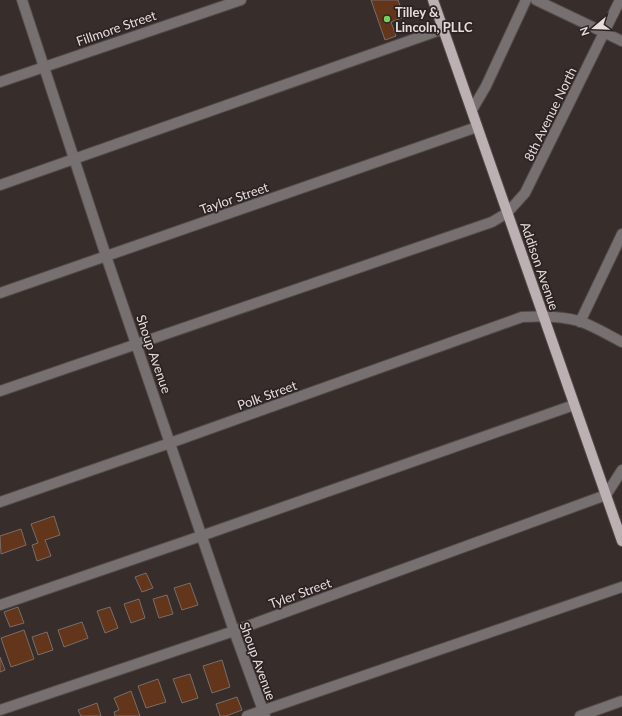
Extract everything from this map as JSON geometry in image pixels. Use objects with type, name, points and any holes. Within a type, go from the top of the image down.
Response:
[{"type":"main road","name":"Addison Avenue","points":[[433,0],[622,542]]},
{"type":"street","name":"Shoup Avenue","points":[[22,0],[106,256],[234,631],[264,713]]},
{"type":"street","name":"Fillmore Street","points":[[0,82],[241,0]]},
{"type":"street","points":[[472,110],[486,86],[526,0]]},
{"type":"street","points":[[536,0],[622,41]]},
{"type":"street","name":"8th Avenue North","points":[[0,391],[136,343],[492,222],[507,213],[526,193],[620,0]]},
{"type":"street","points":[[0,185],[443,29]]},
{"type":"street","name":"Taylor Street","points":[[0,293],[477,127]]},
{"type":"street","points":[[580,322],[622,234]]},
{"type":"street","name":"Polk Street","points":[[0,502],[522,317],[543,316],[580,322],[622,342]]},
{"type":"street","points":[[0,606],[574,405]]},
{"type":"street","points":[[606,495],[622,470]]},
{"type":"street","name":"Tyler Street","points":[[0,710],[234,631],[606,495]]},
{"type":"street","points":[[247,716],[264,713],[622,587]]},
{"type":"street","points":[[580,716],[622,701]]},
{"type":"building","name":"Tilley & Lincoln, PLLC","points":[[371,0],[398,0],[404,17],[391,22],[396,36],[385,40]]},
{"type":"building","points":[[54,516],[60,535],[45,540],[51,556],[37,561],[32,545],[38,543],[31,524]]},
{"type":"building","points":[[21,529],[26,545],[1,554],[0,536]]},
{"type":"building","points":[[146,573],[153,588],[142,592],[135,577]]},
{"type":"building","points":[[190,583],[198,605],[182,610],[174,588]]},
{"type":"building","points":[[167,595],[173,614],[159,618],[153,599]]},
{"type":"building","points":[[139,599],[145,618],[131,623],[124,604]]},
{"type":"building","points":[[18,607],[24,623],[10,627],[4,612]]},
{"type":"building","points":[[110,607],[118,628],[105,633],[97,611]]},
{"type":"building","points":[[82,622],[88,638],[64,647],[58,630]]},
{"type":"building","points":[[24,630],[34,659],[11,667],[1,638]]},
{"type":"building","points":[[47,632],[53,650],[38,655],[32,637]]},
{"type":"building","points":[[0,657],[5,670],[0,672]]},
{"type":"building","points":[[222,660],[230,687],[212,693],[203,666]]},
{"type":"building","points":[[190,674],[198,698],[182,703],[173,679]]},
{"type":"building","points":[[158,679],[166,702],[146,708],[138,686]]},
{"type":"building","points":[[131,691],[140,716],[115,716],[114,712],[119,710],[114,698]]},
{"type":"building","points":[[237,697],[242,710],[226,716],[220,716],[216,704]]},
{"type":"building","points":[[97,703],[101,716],[81,716],[78,710]]},
{"type":"place","name":"Tilley & Lincoln, PLLC","points":[[387,19]]}]
